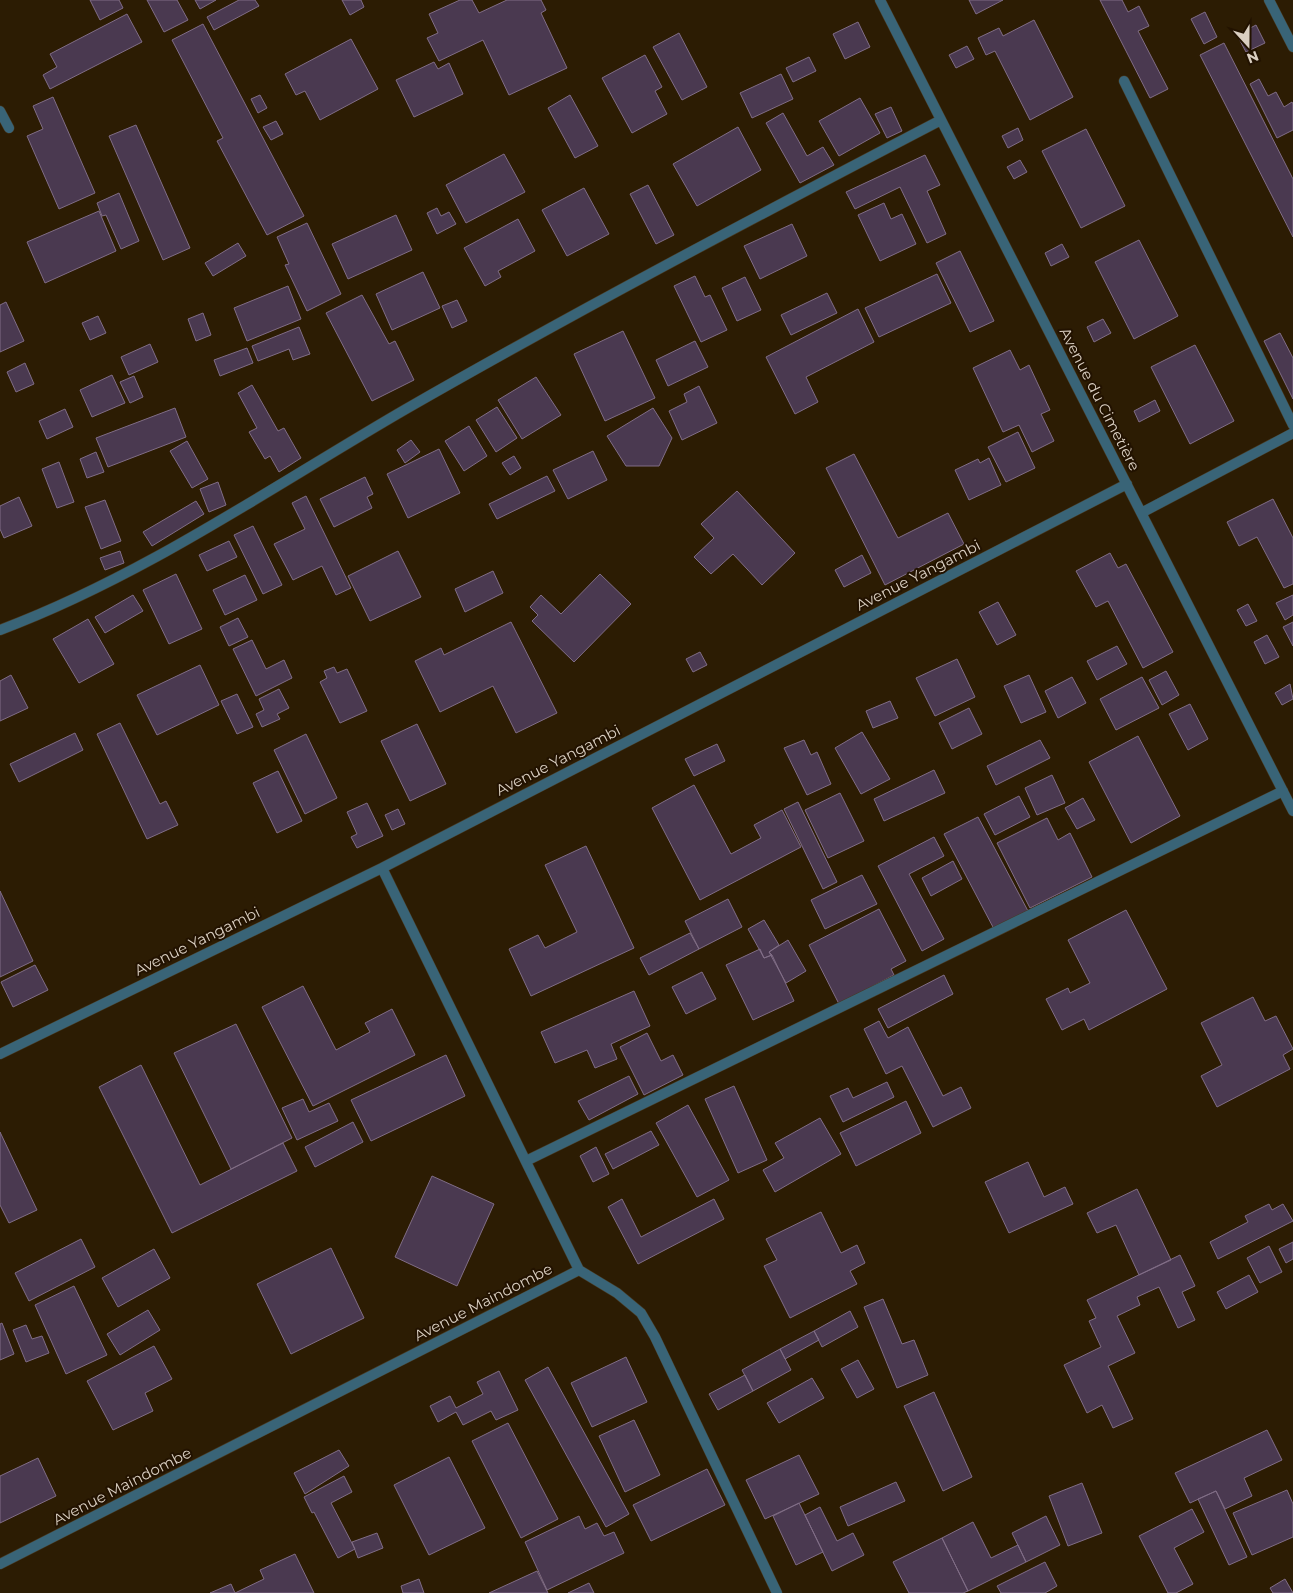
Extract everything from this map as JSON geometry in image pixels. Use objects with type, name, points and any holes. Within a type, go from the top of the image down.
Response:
[{"type":"street","name":"Avenue du Cimetière","points":[[880,0],[1143,512],[1293,811]]},
{"type":"street","points":[[1269,0],[1293,47]]},
{"type":"street","points":[[1124,81],[1293,425]]},
{"type":"street","points":[[0,111],[9,128]]},
{"type":"street","points":[[0,630],[44,614],[191,538],[319,459],[499,356],[693,249],[941,120]]},
{"type":"street","points":[[1143,512],[1293,433]]},
{"type":"street","name":"Avenue Yangambi","points":[[0,1054],[382,868],[1127,484]]},
{"type":"street","points":[[526,1160],[1283,792]]},
{"type":"street","points":[[382,868],[579,1270],[617,1293],[640,1313],[650,1329],[777,1593]]},
{"type":"street","name":"Avenue Maindombe","points":[[0,1564],[579,1270]]},
{"type":"building","points":[[90,0],[119,0],[123,8],[100,20]]},
{"type":"building","points":[[147,0],[177,0],[188,20],[164,32]]},
{"type":"building","points":[[195,0],[216,0],[200,9]]},
{"type":"building","points":[[239,0],[255,0],[259,6],[214,30],[207,17]]},
{"type":"building","points":[[342,0],[361,0],[364,7],[350,15]]},
{"type":"building","points":[[460,0],[472,0],[479,13],[507,0],[541,0],[546,10],[541,13],[567,68],[509,95],[483,40],[439,61],[427,38],[438,33],[429,14]]},
{"type":"building","points":[[969,0],[1003,0],[976,14]]},
{"type":"building","points":[[1100,0],[1122,0],[1128,12],[1139,6],[1149,26],[1138,31],[1168,89],[1150,98]]},
{"type":"building","points":[[1205,12],[1217,37],[1204,44],[1191,19]]},
{"type":"building","points":[[127,14],[142,42],[50,89],[43,75],[57,67],[50,54]]},
{"type":"building","points":[[1034,20],[1073,97],[1030,120],[995,51],[986,55],[978,38],[999,28],[1003,36]]},
{"type":"building","points":[[858,22],[870,47],[845,59],[833,34]]},
{"type":"building","points":[[203,24],[304,216],[267,235],[217,141],[223,138],[172,40]]},
{"type":"building","points":[[1256,25],[1265,43],[1246,52],[1237,35]]},
{"type":"building","points":[[679,33],[707,87],[682,100],[653,47]]},
{"type":"building","points":[[351,39],[378,89],[320,120],[305,91],[296,95],[285,74]]},
{"type":"building","points":[[1224,43],[1293,179],[1293,237],[1200,55]]},
{"type":"building","points":[[967,46],[974,59],[956,68],[949,55]]},
{"type":"building","points":[[645,55],[662,87],[655,91],[667,114],[632,133],[602,78]]},
{"type":"building","points":[[809,57],[816,71],[793,82],[786,68]]},
{"type":"building","points":[[434,62],[438,69],[449,63],[463,94],[414,117],[396,80]]},
{"type":"building","points":[[781,74],[793,99],[752,118],[740,93]]},
{"type":"building","points":[[1259,79],[1268,96],[1276,92],[1284,107],[1292,102],[1293,104],[1293,130],[1277,138],[1250,84]]},
{"type":"building","points":[[260,95],[267,108],[258,113],[251,99]]},
{"type":"building","points":[[570,95],[598,146],[575,158],[548,108]]},
{"type":"building","points":[[53,97],[95,193],[59,209],[27,136],[43,129],[33,106]]},
{"type":"building","points":[[860,98],[880,133],[839,156],[819,121]]},
{"type":"building","points":[[891,107],[902,131],[887,138],[875,114]]},
{"type":"building","points":[[783,113],[807,156],[823,147],[834,165],[800,183],[766,123]]},
{"type":"building","points":[[276,121],[283,134],[271,140],[263,127]]},
{"type":"building","points":[[136,125],[190,248],[163,260],[109,136]]},
{"type":"building","points":[[738,127],[761,170],[697,206],[673,164]]},
{"type":"building","points":[[1018,128],[1023,140],[1008,148],[1002,136]]},
{"type":"building","points":[[1086,129],[1125,206],[1081,228],[1042,151]]},
{"type":"building","points":[[504,154],[525,192],[466,223],[446,185]]},
{"type":"building","points":[[925,155],[940,185],[927,191],[946,234],[927,243],[900,187],[855,209],[846,192]]},
{"type":"building","points":[[1020,160],[1027,172],[1014,179],[1007,167]]},
{"type":"building","points":[[648,185],[674,235],[656,244],[630,194]]},
{"type":"building","points":[[584,188],[609,234],[567,256],[542,210]]},
{"type":"building","points":[[119,193],[139,241],[121,249],[106,215],[102,216],[97,203]]},
{"type":"building","points":[[884,203],[891,219],[902,214],[916,244],[880,261],[858,215]]},
{"type":"building","points":[[437,208],[441,216],[449,212],[456,224],[437,234],[427,213]]},
{"type":"building","points":[[99,211],[116,251],[45,283],[27,242]]},
{"type":"building","points":[[396,215],[412,250],[348,279],[332,244]]},
{"type":"building","points":[[518,219],[535,251],[498,271],[501,277],[485,286],[464,248]]},
{"type":"building","points":[[307,223],[341,294],[307,311],[285,265],[289,264],[277,237]]},
{"type":"building","points":[[792,224],[807,256],[760,279],[744,246]]},
{"type":"building","points":[[1139,240],[1178,316],[1134,339],[1095,262]]},
{"type":"building","points":[[238,243],[246,256],[213,276],[205,263]]},
{"type":"building","points":[[1062,244],[1069,257],[1051,266],[1045,253]]},
{"type":"building","points":[[960,251],[994,321],[970,332],[936,263]]},
{"type":"building","points":[[423,272],[440,308],[392,330],[376,294]]},
{"type":"building","points":[[937,274],[951,303],[879,337],[865,308]]},
{"type":"building","points":[[695,276],[705,297],[710,295],[727,330],[701,342],[674,286]]},
{"type":"building","points":[[745,277],[761,310],[737,321],[722,288]]},
{"type":"building","points":[[288,286],[301,319],[247,341],[234,308]]},
{"type":"building","points":[[827,293],[837,313],[791,335],[781,315]]},
{"type":"building","points":[[362,295],[389,344],[395,341],[414,380],[372,401],[326,313]]},
{"type":"building","points":[[457,300],[467,321],[452,328],[442,306]]},
{"type":"building","points":[[6,302],[24,341],[0,352],[0,305]]},
{"type":"building","points":[[858,309],[874,342],[806,377],[818,402],[795,414],[766,357]]},
{"type":"building","points":[[203,313],[211,335],[196,341],[188,319]]},
{"type":"building","points":[[98,316],[106,333],[90,340],[82,323]]},
{"type":"building","points":[[1103,319],[1111,333],[1094,342],[1087,327]]},
{"type":"building","points":[[299,327],[310,354],[293,360],[289,349],[258,361],[252,346]]},
{"type":"building","points":[[623,331],[655,398],[605,421],[574,354]]},
{"type":"building","points":[[1280,333],[1293,358],[1293,399],[1264,341]]},
{"type":"building","points":[[695,341],[708,367],[668,386],[656,360]]},
{"type":"building","points":[[150,344],[158,362],[129,375],[121,357]]},
{"type":"building","points":[[1195,345],[1234,421],[1190,444],[1151,367]]},
{"type":"building","points":[[247,348],[253,363],[220,376],[214,360]]},
{"type":"building","points":[[1010,350],[1020,370],[1029,365],[1050,410],[1041,414],[1054,441],[1032,452],[1019,425],[1003,432],[973,368]]},
{"type":"building","points":[[25,363],[34,384],[16,392],[7,372]]},
{"type":"building","points":[[112,375],[125,403],[92,417],[80,390]]},
{"type":"building","points":[[134,376],[143,397],[130,403],[120,382]]},
{"type":"building","points":[[536,377],[561,415],[522,439],[498,400]]},
{"type":"building","points":[[252,385],[278,431],[284,428],[301,458],[279,472],[270,456],[265,459],[249,432],[257,428],[238,393]]},
{"type":"building","points":[[699,386],[717,423],[682,440],[669,411],[687,402],[684,394]]},
{"type":"building","points":[[1155,400],[1160,411],[1139,422],[1134,411]]},
{"type":"building","points":[[497,407],[517,438],[496,452],[476,420]]},
{"type":"building","points":[[175,408],[186,437],[108,467],[96,438]]},
{"type":"building","points":[[653,408],[672,438],[659,466],[626,466],[607,436]]},
{"type":"building","points":[[65,409],[73,427],[47,439],[39,421]]},
{"type":"building","points":[[469,426],[487,456],[464,471],[445,441]]},
{"type":"building","points":[[1018,432],[1035,468],[1006,482],[988,447]]},
{"type":"building","points":[[411,440],[420,452],[405,463],[397,450]]},
{"type":"building","points":[[187,441],[208,479],[192,488],[170,451]]},
{"type":"building","points":[[439,449],[460,493],[408,518],[387,474]]},
{"type":"building","points":[[593,451],[607,480],[568,499],[553,470]]},
{"type":"building","points":[[96,452],[104,472],[87,478],[80,459]]},
{"type":"building","points":[[854,454],[898,538],[948,513],[964,544],[885,585],[826,468]]},
{"type":"building","points":[[514,456],[521,468],[510,475],[502,463]]},
{"type":"building","points":[[989,458],[1001,485],[969,500],[955,470],[978,459],[980,463]]},
{"type":"building","points":[[59,462],[74,502],[57,508],[42,469]]},
{"type":"building","points":[[547,476],[555,491],[497,519],[489,504]]},
{"type":"building","points":[[365,477],[373,494],[367,497],[372,508],[334,527],[320,499]]},
{"type":"building","points":[[218,482],[226,505],[209,512],[200,489]]},
{"type":"building","points":[[737,491],[795,553],[762,585],[733,554],[711,574],[694,557],[714,538],[701,524]]},
{"type":"building","points":[[306,496],[351,588],[336,595],[322,566],[293,580],[274,544],[305,529],[292,503]]},
{"type":"building","points":[[19,497],[32,526],[4,538],[0,529],[0,506]]},
{"type":"building","points":[[1273,499],[1293,538],[1293,584],[1284,588],[1257,537],[1239,546],[1227,522]]},
{"type":"building","points":[[105,500],[121,541],[101,549],[85,507]]},
{"type":"building","points":[[196,501],[204,514],[152,546],[143,532]]},
{"type":"building","points":[[253,526],[282,585],[263,594],[234,535]]},
{"type":"building","points":[[229,541],[237,557],[207,571],[199,555]]},
{"type":"building","points":[[120,551],[124,563],[105,570],[100,558]]},
{"type":"building","points":[[398,551],[421,597],[370,621],[348,576]]},
{"type":"building","points":[[1110,553],[1118,568],[1126,564],[1173,652],[1143,668],[1108,601],[1096,607],[1076,571]]},
{"type":"building","points":[[862,555],[871,573],[844,587],[835,570]]},
{"type":"building","points":[[493,571],[503,593],[465,612],[455,589]]},
{"type":"building","points":[[176,574],[202,629],[169,644],[143,590]]},
{"type":"building","points":[[600,574],[631,604],[574,662],[532,621],[538,615],[530,607],[541,595],[561,614]]},
{"type":"building","points":[[245,575],[257,600],[225,615],[213,590]]},
{"type":"building","points":[[133,595],[143,611],[105,633],[95,617]]},
{"type":"building","points":[[1293,595],[1293,615],[1285,620],[1276,603]]},
{"type":"building","points":[[998,602],[1016,635],[997,645],[979,612]]},
{"type":"building","points":[[1248,604],[1257,621],[1246,626],[1237,610]]},
{"type":"building","points":[[238,618],[248,637],[229,646],[220,627]]},
{"type":"building","points":[[88,619],[114,664],[79,683],[53,639]]},
{"type":"building","points":[[511,622],[557,713],[516,733],[493,686],[440,712],[415,661],[441,648],[444,655]]},
{"type":"building","points":[[1293,622],[1293,646],[1283,627]]},
{"type":"building","points":[[1267,635],[1279,657],[1265,664],[1254,642]]},
{"type":"building","points":[[252,640],[266,669],[284,660],[292,678],[256,696],[233,649]]},
{"type":"building","points":[[1117,646],[1127,664],[1097,680],[1087,661]]},
{"type":"building","points":[[700,652],[707,665],[693,672],[686,659]]},
{"type":"building","points":[[957,659],[975,697],[935,716],[916,678]]},
{"type":"building","points":[[200,665],[219,705],[157,735],[137,695]]},
{"type":"building","points":[[334,667],[337,673],[347,669],[367,711],[340,723],[320,682],[327,678],[324,671]]},
{"type":"building","points":[[1166,671],[1179,695],[1162,705],[1149,680]]},
{"type":"building","points":[[11,675],[28,708],[0,721],[0,681]]},
{"type":"building","points":[[1029,675],[1046,712],[1021,723],[1004,686]]},
{"type":"building","points":[[1072,677],[1086,703],[1058,718],[1045,691]]},
{"type":"building","points":[[1142,677],[1159,708],[1116,730],[1100,699]]},
{"type":"building","points":[[1290,684],[1293,699],[1282,705],[1275,693]]},
{"type":"building","points":[[279,689],[289,708],[277,714],[280,719],[262,727],[256,714],[264,710],[259,699]]},
{"type":"building","points":[[237,694],[253,727],[237,734],[221,701]]},
{"type":"building","points":[[890,701],[898,718],[873,728],[866,711]]},
{"type":"building","points":[[1190,704],[1208,739],[1188,750],[1169,714]]},
{"type":"building","points":[[969,708],[982,734],[952,749],[939,723]]},
{"type":"building","points":[[120,723],[160,804],[166,801],[178,825],[147,839],[97,734]]},
{"type":"building","points":[[417,724],[446,784],[410,801],[381,741]]},
{"type":"building","points":[[862,732],[890,779],[861,794],[835,748]]},
{"type":"building","points":[[75,733],[83,750],[19,782],[10,764]]},
{"type":"building","points":[[306,734],[337,798],[305,814],[274,750]]},
{"type":"building","points":[[1138,736],[1180,816],[1131,843],[1089,762]]},
{"type":"building","points":[[804,740],[811,755],[817,752],[831,784],[807,795],[784,748]]},
{"type":"building","points":[[1040,740],[1050,758],[996,785],[987,766]]},
{"type":"building","points":[[717,744],[725,761],[694,776],[685,759]]},
{"type":"building","points":[[934,770],[945,793],[884,821],[874,799]]},
{"type":"building","points":[[278,771],[302,821],[277,833],[253,783]]},
{"type":"building","points":[[1052,775],[1065,803],[1037,815],[1025,788]]},
{"type":"building","points":[[694,785],[731,854],[761,838],[754,825],[782,810],[801,847],[700,900],[652,808]]},
{"type":"building","points":[[840,793],[864,841],[828,858],[805,810]]},
{"type":"building","points":[[1019,796],[1030,817],[995,835],[984,814]]},
{"type":"building","points":[[1083,798],[1095,820],[1077,829],[1065,808]]},
{"type":"building","points":[[798,802],[837,882],[823,889],[784,809]]},
{"type":"building","points":[[367,803],[383,836],[357,848],[351,837],[357,834],[347,812]]},
{"type":"building","points":[[398,809],[405,824],[392,830],[385,815]]},
{"type":"building","points":[[978,817],[1028,911],[994,929],[944,834]]},
{"type":"building","points":[[1047,818],[1058,840],[1070,833],[1092,877],[1030,908],[997,843]]},
{"type":"building","points":[[934,837],[944,856],[909,874],[944,939],[922,951],[878,866]]},
{"type":"building","points":[[586,846],[634,948],[531,996],[509,949],[538,935],[545,948],[577,932],[545,865]]},
{"type":"building","points":[[953,861],[962,879],[931,896],[922,878]]},
{"type":"building","points":[[862,875],[877,904],[825,929],[811,900]]},
{"type":"building","points":[[0,891],[33,961],[0,977]]},
{"type":"building","points":[[728,899],[742,927],[699,949],[685,921]]},
{"type":"building","points":[[879,909],[906,961],[891,969],[894,975],[839,1004],[809,945]]},
{"type":"building","points":[[1126,910],[1167,989],[1089,1030],[1084,1019],[1062,1030],[1046,999],[1068,988],[1070,993],[1090,983],[1068,940]]},
{"type":"building","points":[[764,920],[779,945],[769,952],[772,955],[764,958],[748,929]]},
{"type":"building","points":[[690,933],[699,949],[649,975],[640,958]]},
{"type":"building","points":[[788,940],[806,971],[786,983],[769,952]]},
{"type":"building","points":[[760,949],[764,958],[772,955],[794,1001],[753,1020],[726,965]]},
{"type":"building","points":[[35,965],[48,990],[13,1007],[1,982]]},
{"type":"building","points":[[702,972],[716,999],[686,1014],[672,987]]},
{"type":"building","points":[[944,975],[953,994],[888,1028],[878,1009]]},
{"type":"building","points":[[303,986],[336,1050],[370,1032],[365,1023],[392,1009],[415,1055],[313,1106],[262,1007]]},
{"type":"building","points":[[634,991],[650,1026],[611,1044],[617,1059],[595,1068],[587,1050],[555,1063],[541,1032]]},
{"type":"building","points":[[1253,997],[1265,1021],[1276,1016],[1293,1049],[1283,1055],[1290,1069],[1217,1107],[1201,1076],[1222,1065],[1201,1023]]},
{"type":"building","points":[[879,1021],[888,1038],[908,1027],[943,1096],[961,1087],[971,1108],[933,1127],[902,1066],[886,1074],[864,1029]]},
{"type":"building","points":[[236,1024],[292,1138],[231,1169],[174,1053]]},
{"type":"building","points":[[647,1033],[661,1061],[673,1055],[683,1075],[644,1095],[620,1047]]},
{"type":"building","points":[[446,1055],[465,1096],[371,1141],[351,1100]]},
{"type":"building","points":[[141,1065],[200,1185],[283,1143],[297,1171],[172,1233],[99,1087]]},
{"type":"building","points":[[629,1076],[638,1094],[589,1120],[578,1101]]},
{"type":"building","points":[[887,1082],[894,1097],[843,1122],[830,1096],[848,1088],[853,1098]]},
{"type":"building","points":[[734,1086],[767,1160],[738,1173],[705,1099]]},
{"type":"building","points":[[303,1099],[309,1112],[329,1103],[338,1121],[297,1140],[282,1108]]},
{"type":"building","points":[[906,1101],[921,1133],[856,1166],[840,1133]]},
{"type":"building","points":[[688,1105],[729,1180],[697,1197],[656,1123]]},
{"type":"building","points":[[820,1118],[841,1154],[775,1192],[763,1170],[784,1158],[775,1143]]},
{"type":"building","points":[[353,1122],[363,1142],[315,1167],[305,1147]]},
{"type":"building","points":[[651,1131],[659,1145],[613,1169],[605,1154]]},
{"type":"building","points":[[0,1132],[37,1210],[9,1223],[0,1205]]},
{"type":"building","points":[[596,1147],[609,1174],[593,1182],[580,1156]]},
{"type":"building","points":[[1028,1162],[1044,1197],[1065,1187],[1073,1204],[1009,1233],[985,1182]]},
{"type":"building","points":[[432,1176],[494,1204],[457,1286],[395,1257]]},
{"type":"building","points":[[1137,1189],[1171,1260],[1139,1275],[1116,1225],[1097,1233],[1087,1213]]},
{"type":"building","points":[[622,1199],[641,1237],[714,1199],[724,1219],[638,1264],[608,1207]]},
{"type":"building","points":[[1269,1204],[1272,1210],[1283,1204],[1293,1221],[1218,1259],[1210,1242],[1248,1222],[1245,1216]]},
{"type":"building","points":[[821,1212],[841,1253],[857,1245],[865,1263],[850,1271],[857,1284],[790,1318],[764,1266],[777,1260],[766,1239]]},
{"type":"building","points":[[81,1239],[95,1267],[29,1301],[15,1273]]},
{"type":"building","points":[[1293,1242],[1293,1259],[1286,1263],[1279,1249]]},
{"type":"building","points":[[1269,1246],[1282,1272],[1260,1283],[1247,1258]]},
{"type":"building","points":[[331,1248],[364,1318],[291,1354],[257,1284]]},
{"type":"building","points":[[154,1249],[170,1278],[118,1307],[102,1278]]},
{"type":"building","points":[[1180,1255],[1195,1286],[1182,1292],[1195,1320],[1178,1328],[1159,1287],[1137,1297],[1140,1305],[1117,1316],[1135,1353],[1108,1366],[1133,1419],[1113,1428],[1102,1405],[1087,1413],[1064,1365],[1101,1347],[1089,1321],[1096,1318],[1087,1300]]},
{"type":"building","points":[[1249,1275],[1258,1292],[1226,1309],[1217,1292]]},
{"type":"building","points":[[74,1286],[107,1355],[66,1374],[35,1305]]},
{"type":"building","points":[[883,1299],[902,1344],[914,1340],[928,1375],[897,1388],[864,1307]]},
{"type":"building","points":[[148,1310],[160,1330],[120,1355],[107,1334]]},
{"type":"building","points":[[850,1311],[858,1327],[822,1347],[814,1331]]},
{"type":"building","points":[[2,1323],[14,1354],[0,1360],[0,1324]]},
{"type":"building","points":[[26,1325],[32,1339],[42,1336],[49,1353],[26,1362],[13,1330]]},
{"type":"building","points":[[814,1331],[819,1340],[785,1359],[780,1349]]},
{"type":"building","points":[[154,1346],[172,1379],[145,1393],[153,1411],[113,1430],[87,1381]]},
{"type":"building","points":[[780,1349],[791,1370],[753,1391],[742,1370]]},
{"type":"building","points":[[626,1357],[647,1402],[592,1427],[571,1383]]},
{"type":"building","points":[[858,1360],[874,1389],[857,1398],[841,1369]]},
{"type":"building","points":[[548,1367],[629,1514],[606,1527],[525,1380]]},
{"type":"building","points":[[499,1371],[518,1410],[496,1420],[491,1411],[463,1425],[456,1412],[438,1422],[430,1406],[450,1396],[456,1408],[483,1394],[477,1382]]},
{"type":"building","points":[[745,1375],[753,1391],[718,1410],[709,1394]]},
{"type":"building","points":[[812,1378],[824,1398],[779,1423],[767,1403]]},
{"type":"building","points":[[934,1392],[972,1477],[943,1491],[904,1406]]},
{"type":"building","points":[[634,1420],[660,1475],[625,1492],[599,1436]]},
{"type":"building","points":[[508,1423],[558,1519],[521,1538],[472,1441]]},
{"type":"building","points":[[1267,1430],[1282,1460],[1244,1478],[1252,1496],[1225,1509],[1216,1491],[1190,1503],[1175,1473]]},
{"type":"building","points":[[339,1450],[349,1466],[305,1494],[294,1473]]},
{"type":"building","points":[[799,1455],[819,1494],[765,1519],[746,1480]]},
{"type":"building","points":[[449,1457],[485,1528],[429,1555],[394,1485]]},
{"type":"building","points":[[38,1458],[56,1496],[0,1523],[0,1476]]},
{"type":"building","points":[[707,1469],[725,1505],[651,1541],[633,1505]]},
{"type":"building","points":[[344,1476],[352,1492],[331,1503],[355,1549],[338,1558],[304,1497]]},
{"type":"building","points":[[896,1482],[905,1501],[848,1526],[840,1507]]},
{"type":"building","points":[[1082,1483],[1102,1533],[1068,1546],[1049,1496]]},
{"type":"building","points":[[1287,1490],[1293,1504],[1293,1537],[1252,1555],[1233,1513]]},
{"type":"building","points":[[1216,1491],[1247,1557],[1229,1565],[1198,1499]]},
{"type":"building","points":[[799,1503],[823,1552],[796,1565],[773,1516]]},
{"type":"building","points":[[820,1507],[837,1541],[853,1533],[864,1555],[832,1571],[805,1515]]},
{"type":"building","points":[[1192,1509],[1204,1532],[1174,1548],[1193,1584],[1176,1593],[1168,1593],[1139,1536]]},
{"type":"building","points":[[579,1516],[585,1529],[597,1523],[604,1536],[614,1532],[624,1553],[547,1590],[525,1542]]},
{"type":"building","points":[[1046,1516],[1060,1545],[1026,1562],[1012,1533]]},
{"type":"building","points":[[973,1522],[991,1558],[1018,1545],[1026,1562],[968,1591],[942,1538]]},
{"type":"building","points":[[377,1533],[383,1548],[358,1558],[352,1542]]},
{"type":"building","points":[[942,1538],[968,1591],[963,1593],[909,1593],[893,1562]]},
{"type":"building","points":[[295,1554],[314,1593],[235,1593],[264,1579],[260,1570]]},
{"type":"building","points":[[1045,1562],[1057,1586],[1045,1593],[1001,1593],[997,1586]]},
{"type":"building","points":[[537,1571],[548,1593],[489,1593]]},
{"type":"building","points":[[419,1579],[424,1593],[403,1593],[401,1586]]},
{"type":"building","points":[[1285,1579],[1293,1593],[1273,1593],[1270,1588]]},
{"type":"building","points":[[589,1583],[594,1593],[568,1593]]},
{"type":"building","points":[[231,1584],[235,1593],[210,1593]]}]
